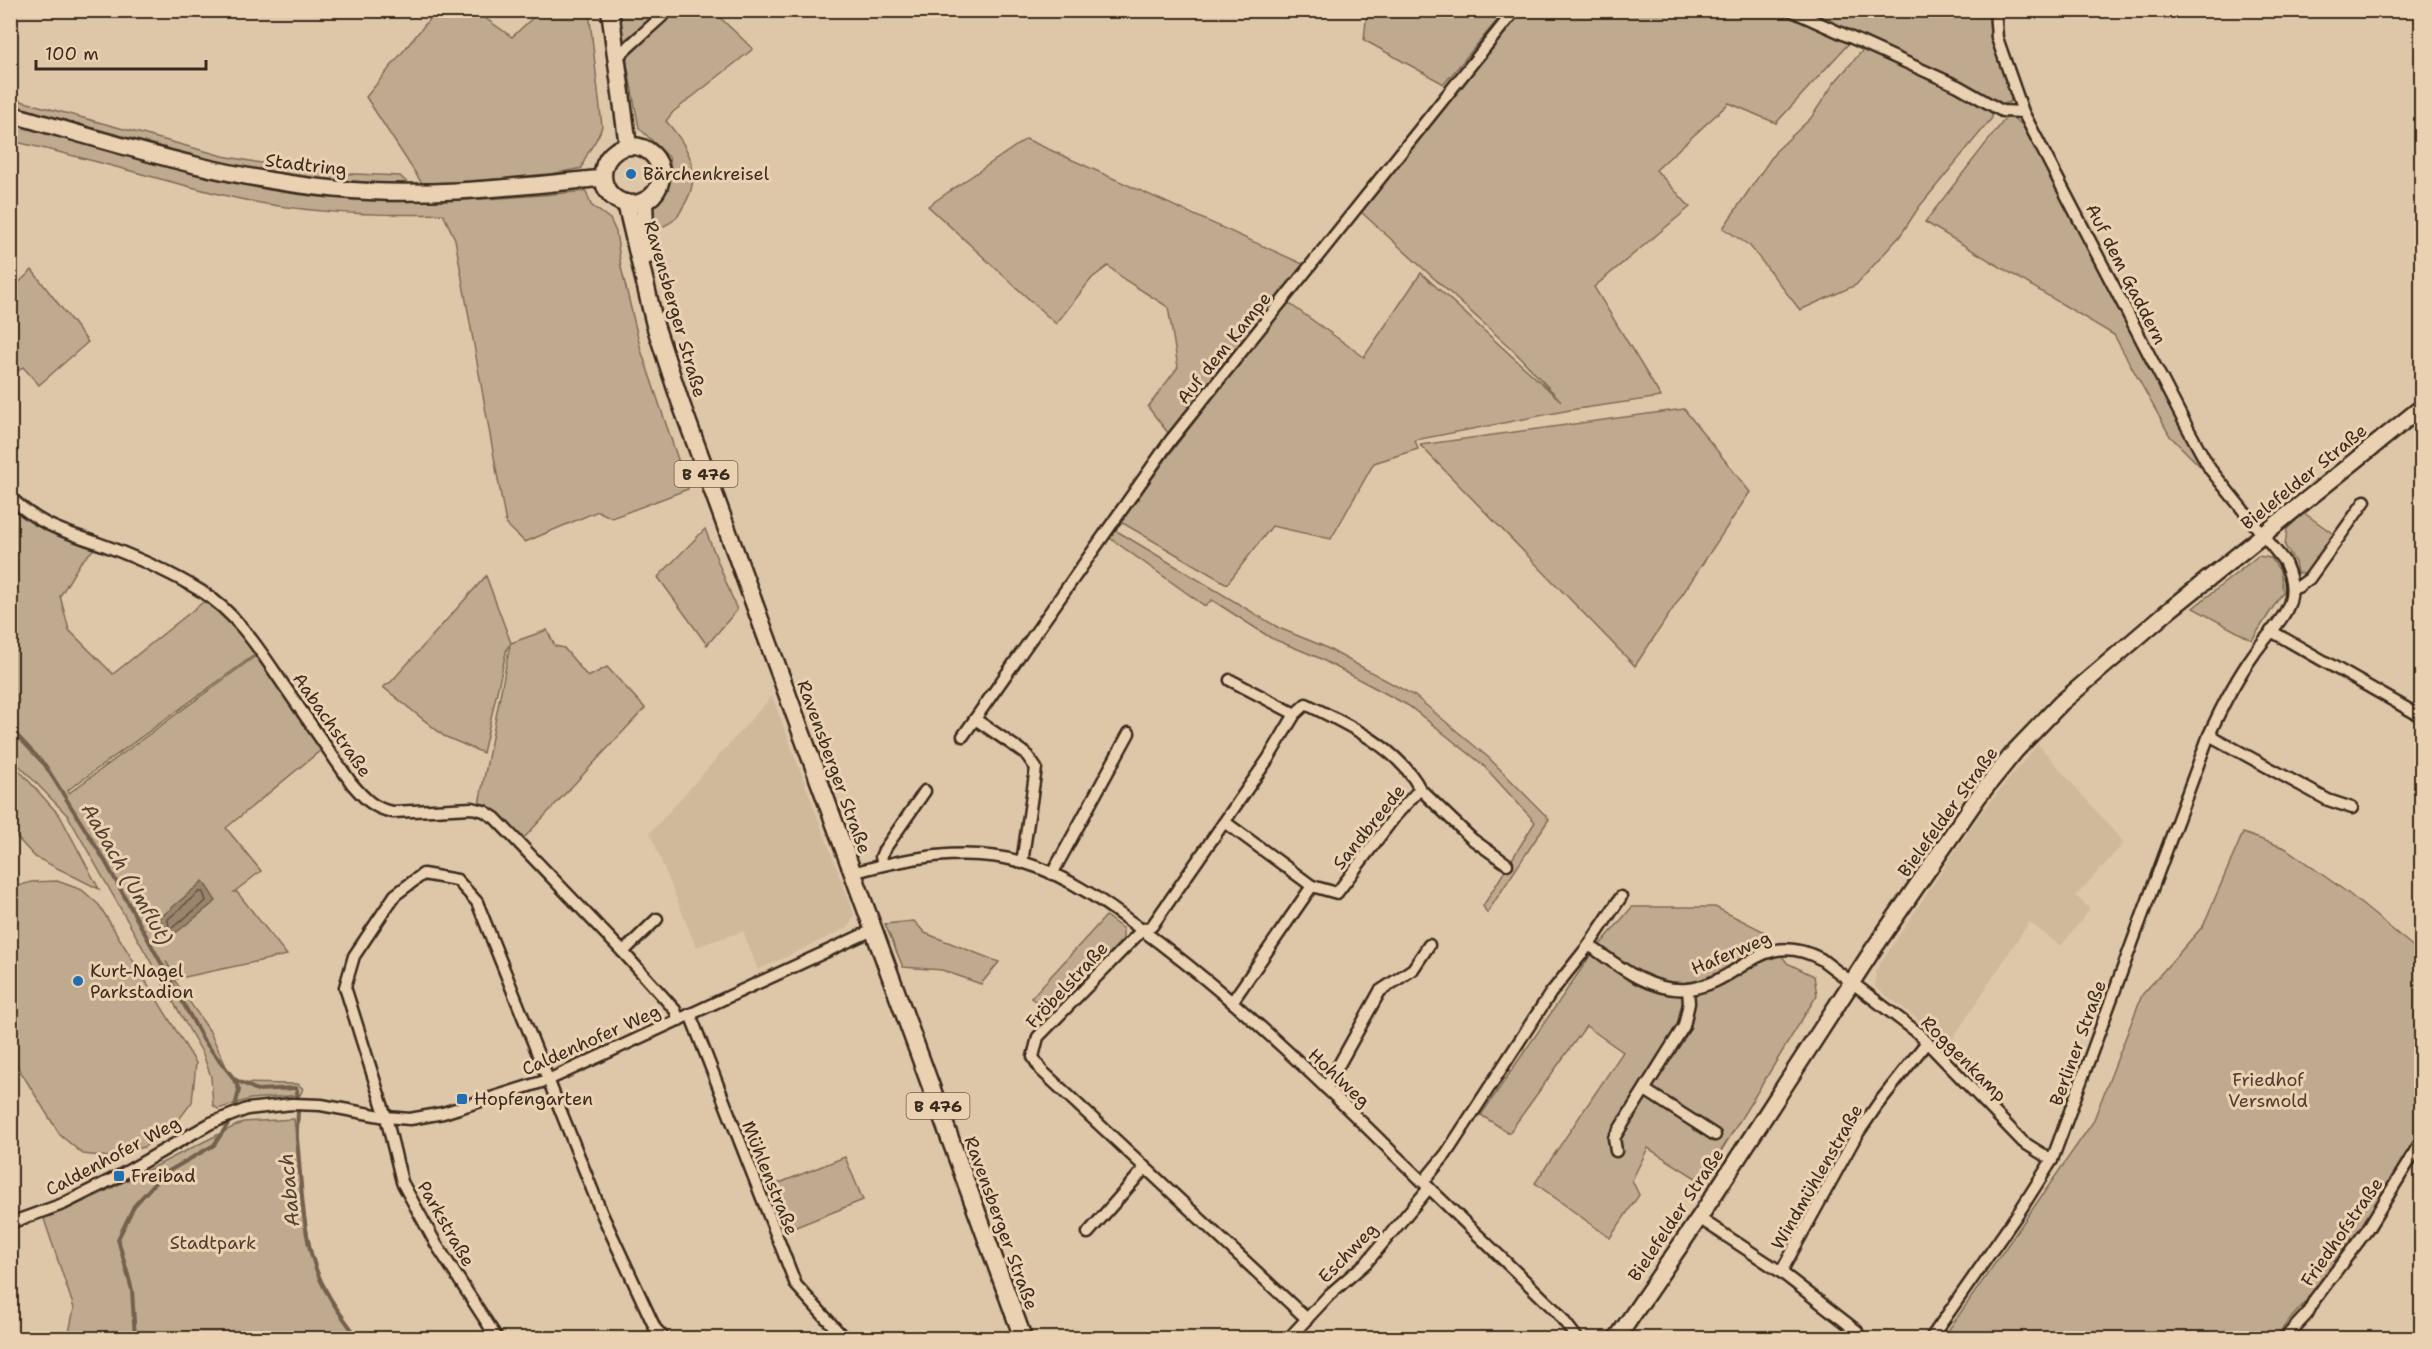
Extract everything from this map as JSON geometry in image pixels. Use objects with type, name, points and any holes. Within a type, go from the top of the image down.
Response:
[{"type":"main road","points":[[610,10],[628,146]]},
{"type":"main road","name":"Stadtring","points":[[10,114],[236,175],[335,189],[442,193],[603,178]]},
{"type":"main road","points":[[628,146],[638,146],[654,155],[661,171],[658,189],[644,201],[626,203],[610,194],[603,178],[607,160],[620,148],[628,146]]},
{"type":"main road","points":[[644,201],[648,296]]},
{"type":"main road","name":"Ravensberger Straße","points":[[626,203],[648,296],[680,401],[1023,1338]]},
{"type":"main road","name":"Bielefelder Straße","points":[[1617,1338],[1699,1218],[1851,983],[1978,797],[2016,750],[2061,702],[2167,612],[2421,407]]},
{"type":"street","points":[[616,58],[669,10]]},
{"type":"street","name":"Auf dem Kampe","points":[[963,736],[1170,441],[1515,10]]},
{"type":"street","points":[[1790,10],[1958,86],[2002,111],[2023,112]]},
{"type":"street","name":"Auf dem Gaddern","points":[[1995,10],[1997,38],[2023,112],[2210,469],[2265,535]]},
{"type":"street","name":"Aabachstraße","points":[[10,497],[42,523],[154,567],[203,592],[231,614],[255,643],[352,784],[367,801],[383,810],[393,812],[472,808],[484,811],[508,829],[623,951],[675,1010],[679,1020]]},
{"type":"street","points":[[2265,535],[2284,561],[2290,573],[2292,588],[2298,587],[2309,579],[2365,501]]},
{"type":"street","name":"Berliner Straße","points":[[1931,1338],[2021,1209],[2052,1160],[2209,735],[2229,694],[2254,654],[2284,614],[2292,588]]},
{"type":"street","points":[[2271,631],[2421,717]]},
{"type":"street","points":[[1142,930],[1152,926],[1268,759],[1294,714],[1230,680]]},
{"type":"street","name":"Sandbreede","points":[[1294,714],[1306,704],[1346,724],[1383,748],[1413,775],[1420,789],[1472,838],[1507,864]]},
{"type":"street","points":[[975,719],[1026,754],[1036,768],[1023,863]]},
{"type":"street","points":[[1052,874],[1129,733]]},
{"type":"street","points":[[2209,735],[2328,800],[2352,808]]},
{"type":"street","name":"Sandbreede","points":[[1225,822],[1312,886],[1337,893],[1396,815],[1420,789]]},
{"type":"street","points":[[883,864],[881,857],[884,850],[925,791]]},
{"type":"street","name":"Hohlweg","points":[[852,873],[930,855],[998,858],[1023,863],[1079,888],[1142,930],[1232,1002],[1326,1088],[1557,1312],[1577,1338]]},
{"type":"street","points":[[386,1117],[345,987],[354,956],[395,895],[423,874],[457,880],[477,902],[602,1214],[655,1328],[664,1338]]},
{"type":"street","points":[[1232,1002],[1312,886]]},
{"type":"street","name":"Eschweg","points":[[1290,1338],[1330,1294],[1367,1262],[1426,1185],[1550,994],[1589,945],[1621,897]]},
{"type":"street","points":[[623,951],[657,919]]},
{"type":"street","name":"Caldenhofer Weg","points":[[10,1223],[72,1199],[119,1176],[191,1133],[233,1114],[297,1104],[321,1104],[386,1117],[410,1119],[443,1113],[548,1080],[873,930]]},
{"type":"street","name":"Fröbelstraße","points":[[1142,930],[1038,1037],[1033,1057],[1041,1070],[1307,1319]]},
{"type":"street","points":[[1326,1088],[1380,991],[1413,969],[1429,945]]},
{"type":"street","name":"Haferweg","points":[[1589,945],[1630,974],[1657,985],[1688,989],[1727,974],[1774,949],[1795,949],[1809,953],[1821,959],[1851,983]]},
{"type":"street","name":"Roggenkamp","points":[[1851,983],[1927,1041],[2023,1142],[2052,1160]]},
{"type":"street","points":[[1616,1151],[1614,1138],[1684,1026],[1689,1003],[1688,989]]},
{"type":"street","name":"Mühlenstraße","points":[[690,1014],[796,1285],[844,1338]]},
{"type":"street","name":"Windmühlenstraße","points":[[1781,1272],[1856,1136],[1927,1041]]},
{"type":"street","points":[[1645,1090],[1715,1135]]},
{"type":"street","name":"Parkstraße","points":[[386,1117],[402,1182],[436,1244],[497,1338]]},
{"type":"street","name":"Friedhofstraße","points":[[2285,1338],[2307,1314],[2315,1299],[2367,1230],[2421,1140]]},
{"type":"street","points":[[1088,1233],[1145,1168]]},
{"type":"street","points":[[1699,1218],[1781,1272],[1857,1331]]},
{"type":"shaded area","points":[[772,696],[854,914],[849,927],[758,970],[743,931],[696,947],[650,833]]},
{"type":"shaded area","points":[[2038,744],[2124,843],[2076,896],[2090,909],[2061,946],[2029,922],[1950,1043],[1875,987],[1875,971],[1980,814]]},
{"type":"green space","points":[[1367,10],[1505,11],[1444,84],[1364,40]]},
{"type":"green space","points":[[436,11],[475,11],[512,37],[540,11],[589,11],[602,126],[582,168],[547,175],[423,185],[366,97]]},
{"type":"green space","points":[[619,11],[662,11],[623,41]]},
{"type":"green space","points":[[676,11],[713,11],[753,49],[673,112],[666,121],[687,151],[693,172],[692,183],[679,215],[654,231],[655,242],[651,244],[652,207],[664,193],[672,175],[669,157],[639,128],[626,59]]},
{"type":"green space","points":[[1521,11],[1779,11],[1850,42],[1776,123],[1729,103],[1656,170],[1690,207],[1594,287],[1661,397],[1570,410],[1415,440],[1418,449],[1374,463],[1331,539],[1272,526],[1227,584],[1121,522],[1177,444],[1287,302],[1364,357],[1421,273],[1561,401],[1514,351],[1360,211]]},
{"type":"green space","points":[[1801,11],[1990,11],[2013,96],[2010,102],[2001,105]]},
{"type":"green space","points":[[1863,50],[1943,84],[1992,110],[1992,118],[1919,207],[1900,236],[1856,285],[1800,310],[1750,246],[1723,228],[1776,151],[1811,118],[1834,83]]},
{"type":"green space","points":[[10,98],[223,156],[309,172],[400,176],[410,185],[291,177],[193,156],[11,107]]},
{"type":"green space","points":[[2008,115],[2027,128],[2201,467],[2170,436],[2114,335],[1925,222]]},
{"type":"green space","points":[[10,123],[72,137],[225,181],[338,198],[462,200],[586,191],[591,205],[610,219],[616,232],[621,267],[641,350],[688,489],[612,518],[598,511],[525,542],[506,524],[455,239],[443,214],[341,212],[290,208],[240,199],[11,141]]},
{"type":"green space","points":[[1026,139],[1305,265],[1173,433],[1168,433],[1148,407],[1178,367],[1168,307],[1125,280],[1108,266],[1092,278],[1056,324],[928,206]]},
{"type":"green space","points":[[32,270],[88,342],[39,385],[23,367],[11,377],[11,290]]},
{"type":"green space","points":[[1684,409],[1750,492],[1635,666],[1420,445]]},
{"type":"green space","points":[[10,501],[50,531],[97,546],[80,563],[60,596],[69,630],[113,674],[207,599],[235,625],[257,653],[68,790],[69,793],[257,655],[321,750],[226,828],[261,871],[234,892],[237,892],[287,955],[176,979],[166,961],[173,978],[209,1030],[234,1083],[298,1084],[303,1089],[300,1095],[250,1099],[218,1109],[213,1105],[211,1077],[203,1054],[68,816],[11,757]]},
{"type":"green space","points":[[2304,513],[2335,535],[2306,574],[2297,573],[2295,562],[2285,546],[2287,529]]},
{"type":"green space","points":[[705,529],[737,610],[707,645],[658,577]]},
{"type":"green space","points":[[1115,530],[1279,628],[1323,646],[1415,696],[1489,758],[1549,819],[1487,913],[1483,906],[1535,822],[1482,764],[1409,706],[1317,657],[1271,638],[1212,600],[1205,606],[1110,538]]},
{"type":"green space","points":[[2258,556],[2271,558],[2280,571],[2283,592],[2252,640],[2193,608]]},
{"type":"green space","points":[[486,576],[511,643],[547,630],[555,646],[564,648],[588,677],[607,667],[645,708],[523,839],[501,818],[479,804],[510,645],[507,648],[483,753],[444,736],[383,687],[391,682]]},
{"type":"green space","points":[[11,761],[60,816],[99,889],[35,857],[11,831]]},
{"type":"green space","name":"Friedhof Versmold","points":[[2243,833],[2285,848],[2348,893],[2421,953],[2421,1129],[2362,1230],[2333,1270],[2274,1338],[1943,1338],[2093,1122],[2142,995],[2203,926]]},
{"type":"green space","name":"Kurt-Nagel Parkstadion","points":[[57,881],[82,890],[99,905],[196,1063],[192,1102],[171,1130],[144,1147],[110,1157],[83,1154],[60,1135],[11,1056],[11,888],[31,882]]},
{"type":"green space","points":[[1632,907],[1715,907],[1765,932],[1787,963],[1814,976],[1817,995],[1702,1182],[1648,1148],[1632,1180],[1639,1195],[1610,1238],[1535,1183],[1623,1052],[1586,1026],[1509,1133],[1481,1115],[1588,959]]},
{"type":"green space","points":[[1106,916],[1123,929],[1123,939],[1052,1014],[1031,998]]},
{"type":"green space","points":[[914,921],[925,933],[999,962],[981,984],[942,970],[903,967],[885,924]]},
{"type":"green space","name":"Stadtpark","points":[[294,1119],[304,1211],[313,1263],[332,1303],[358,1338],[68,1338],[74,1308],[44,1219],[98,1195],[243,1122]]},
{"type":"green space","points":[[845,1157],[863,1200],[781,1233],[764,1189]]},
{"type":"water","points":[[203,881],[216,901],[173,935],[163,934],[160,918]]},
{"type":"waterway","name":"Aabach (Umflut)","points":[[10,728],[45,765],[105,861],[204,1041],[235,1080],[239,1090],[234,1111]]},
{"type":"waterway","name":"Aabach","points":[[236,1080],[257,1090],[296,1088],[301,1186],[310,1249],[327,1293],[358,1338]]},
{"type":"waterway","name":"Aabach (Umflut)","points":[[135,1338],[132,1290],[118,1239],[134,1206],[162,1175],[214,1145],[232,1118]]},
{"type":"place","name":"Bärchenkreisel","points":[[631,174]]},
{"type":"place","name":"Kurt-Nagel Parkstadion","points":[[78,981]]},
{"type":"place","name":"Hopfengarten","points":[[462,1099]]},
{"type":"place","name":"Freibad","points":[[119,1176]]}]
